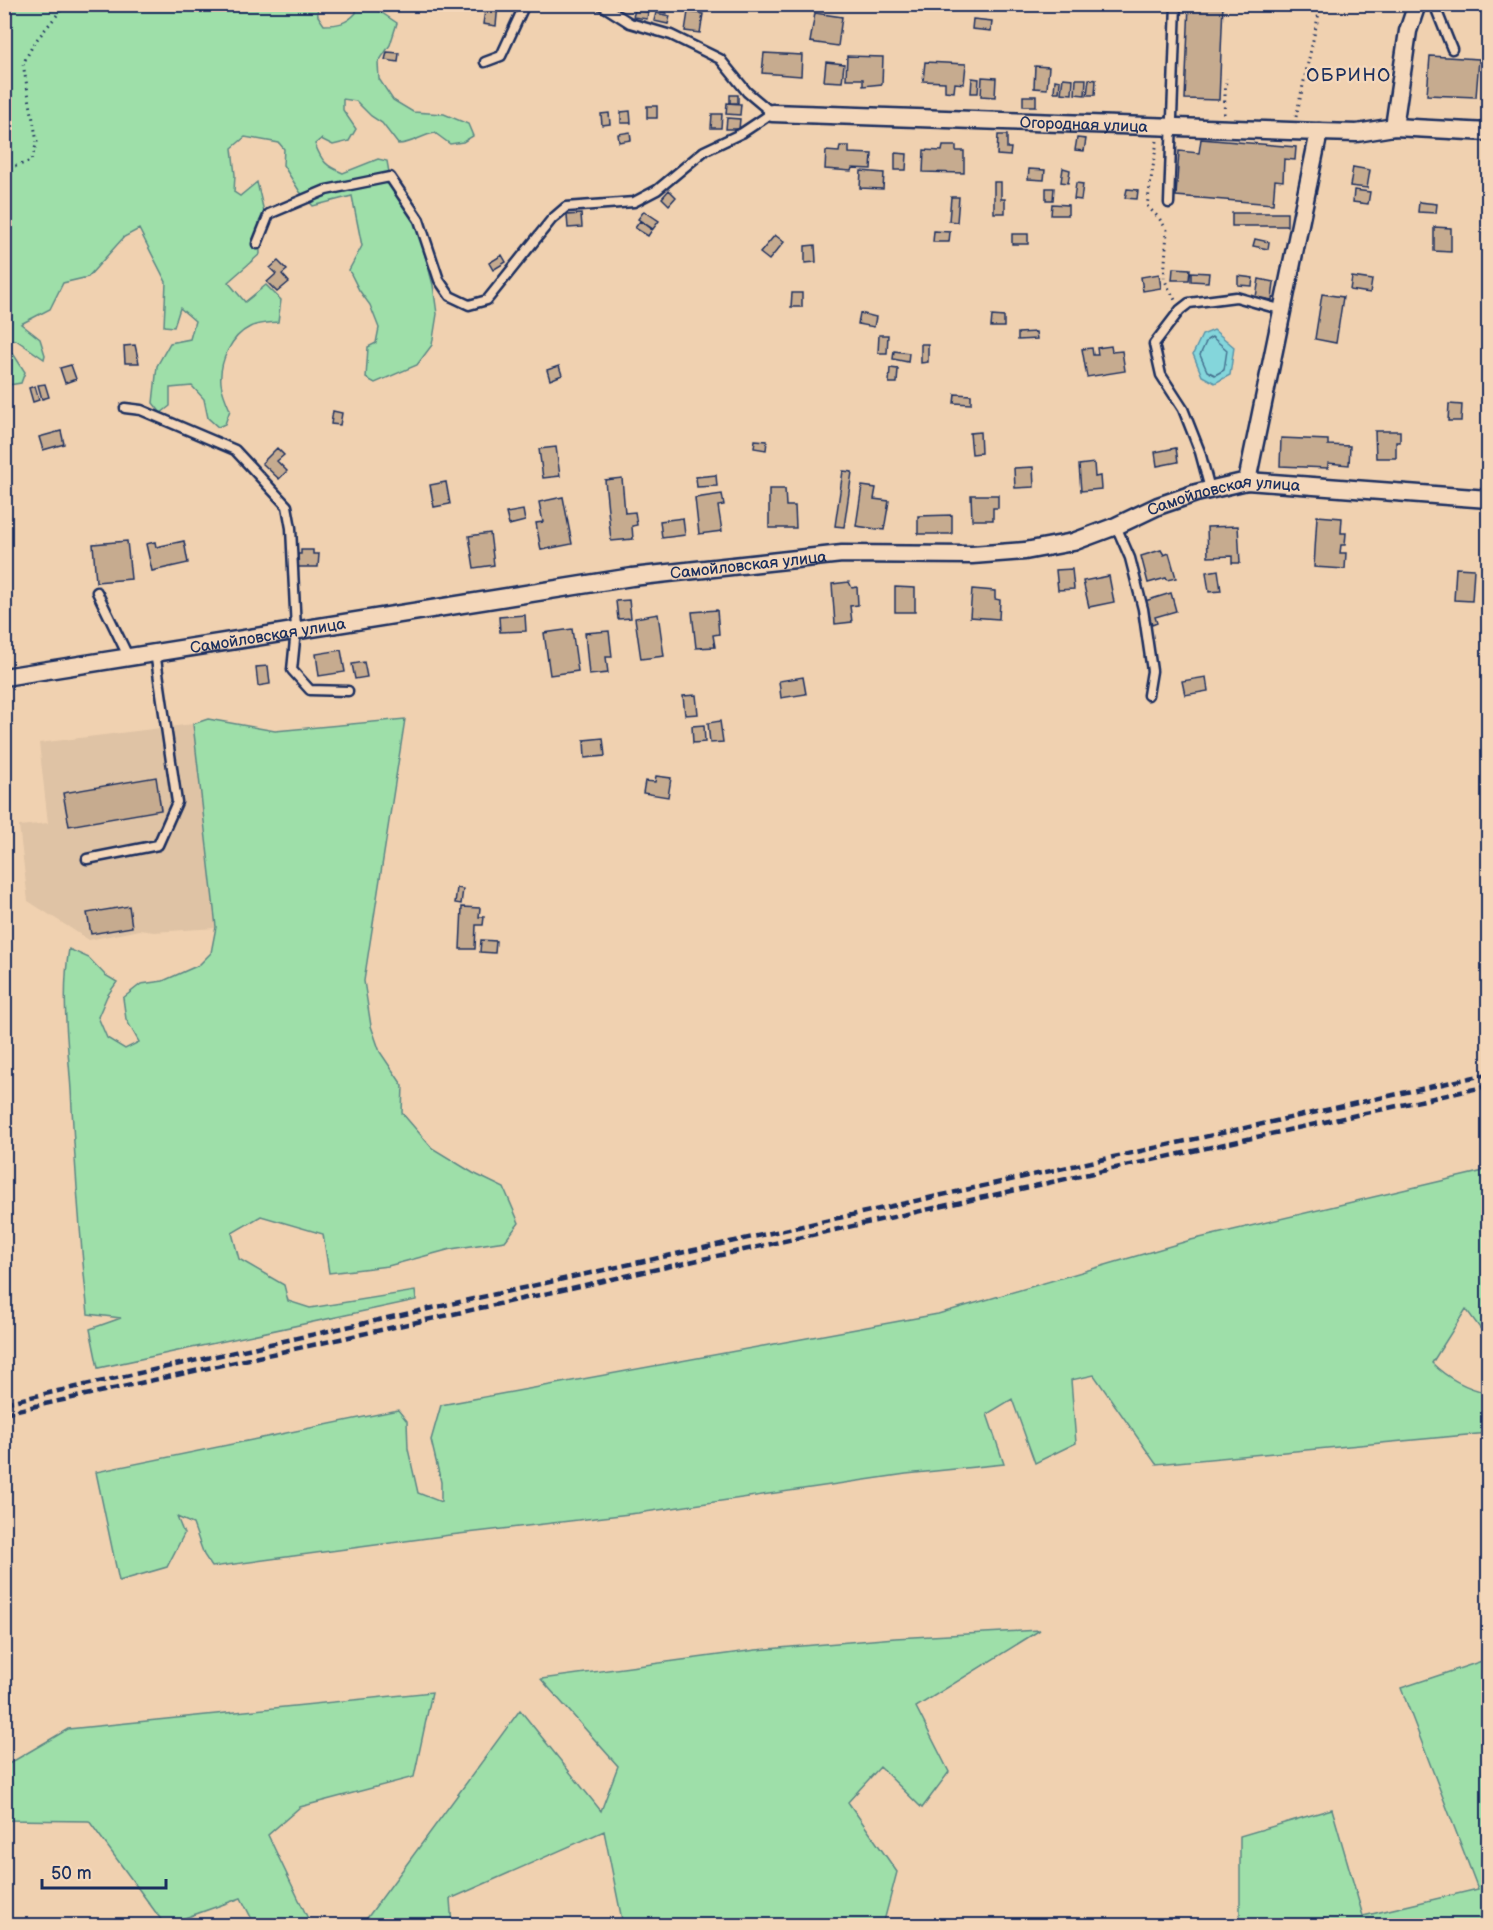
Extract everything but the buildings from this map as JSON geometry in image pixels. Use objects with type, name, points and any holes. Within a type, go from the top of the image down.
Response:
[{"type":"street","points":[[1394,127],[1408,31],[1417,4]]},
{"type":"street","name":"Огородная улица","points":[[772,113],[1293,129],[1319,132],[1357,132],[1394,127],[1488,132]]},
{"type":"street","points":[[1247,481],[1319,132]]},
{"type":"street","name":"Самойловская улица","points":[[4,677],[632,577],[842,554],[972,555],[1025,551],[1073,542],[1116,526],[1158,506],[1210,489],[1247,481],[1488,499]]},
{"type":"lane","points":[[485,62],[501,56],[525,4]]},
{"type":"lane","points":[[257,244],[268,214],[326,190],[390,177],[419,220],[439,280],[450,296],[469,305],[488,300],[552,219],[566,207],[634,202],[657,190],[704,151],[742,133],[772,113],[747,92],[720,59],[671,35],[630,23],[600,4]]},
{"type":"lane","points":[[1169,202],[1167,125],[1176,4]]},
{"type":"lane","points":[[1434,4],[1452,49]]},
{"type":"lane","points":[[1210,489],[1200,452],[1183,409],[1161,375],[1154,344],[1180,310],[1189,303],[1236,297],[1283,310]]},
{"type":"lane","points":[[125,408],[141,410],[235,450],[287,506],[291,528],[296,630],[291,670],[310,690],[348,691]]},
{"type":"lane","points":[[1116,526],[1130,558],[1143,609],[1152,671],[1148,694]]},
{"type":"lane","points":[[97,592],[128,656]]},
{"type":"lane","points":[[87,859],[158,845],[177,802],[155,652]]},
{"type":"path","points":[[4,170],[31,162],[38,142],[23,64],[34,43],[66,4]]},
{"type":"path","points":[[1293,129],[1321,4]]},
{"type":"path","points":[[1224,128],[1226,78]]},
{"type":"path","points":[[1167,125],[1154,153],[1147,206],[1167,230],[1164,279],[1180,310]]},
{"type":"shaded area","points":[[193,724],[216,928],[154,932],[139,930],[89,940],[28,901],[19,826],[48,823],[39,743]]},
{"type":"green space","points":[[5,5],[317,5],[318,16],[324,25],[345,22],[356,13],[356,5],[370,5],[397,23],[390,45],[378,63],[379,79],[393,100],[413,112],[444,114],[468,124],[473,136],[463,142],[450,144],[435,133],[408,143],[398,144],[382,123],[356,101],[343,99],[343,110],[356,129],[349,141],[333,145],[321,139],[315,144],[325,163],[343,173],[378,159],[387,161],[392,189],[406,197],[416,222],[433,285],[437,314],[432,345],[417,365],[375,383],[366,378],[368,347],[376,343],[379,328],[370,305],[349,270],[362,246],[352,196],[313,206],[300,192],[283,165],[284,149],[279,143],[245,137],[232,148],[234,192],[240,196],[257,182],[264,212],[259,222],[260,254],[228,282],[245,302],[266,285],[281,300],[278,322],[260,324],[243,331],[232,343],[224,358],[221,383],[230,410],[225,424],[218,427],[208,418],[204,399],[192,386],[170,388],[170,406],[161,413],[153,403],[157,366],[170,343],[190,339],[195,321],[180,308],[174,327],[164,326],[166,282],[139,229],[124,237],[88,277],[63,283],[50,309],[21,324],[40,339],[44,359],[16,340],[5,341]]},
{"type":"green space","points":[[5,346],[25,372],[21,383],[9,385],[5,380]]},
{"type":"green space","points":[[208,719],[275,731],[405,719],[364,981],[371,1026],[380,1052],[403,1086],[402,1113],[432,1148],[473,1173],[504,1188],[519,1223],[505,1241],[451,1249],[388,1266],[329,1273],[323,1234],[261,1216],[232,1233],[239,1259],[284,1285],[288,1301],[310,1308],[415,1291],[416,1300],[98,1368],[90,1329],[121,1318],[88,1314],[66,1020],[69,949],[89,958],[105,975],[117,982],[107,996],[98,1017],[107,1038],[125,1049],[139,1042],[126,1019],[123,998],[141,984],[163,981],[199,965],[211,953],[216,927],[193,724]]},
{"type":"green space","points":[[1488,1170],[1488,1339],[1466,1309],[1432,1363],[1444,1374],[1458,1382],[1488,1393],[1488,1433],[1156,1464],[1094,1375],[1071,1380],[1076,1443],[1035,1463],[1012,1399],[987,1414],[1004,1464],[906,1474],[638,1513],[450,1535],[212,1567],[204,1555],[193,1524],[177,1517],[184,1534],[167,1567],[119,1581],[96,1472],[398,1410],[407,1421],[408,1449],[418,1493],[441,1502],[441,1482],[431,1440],[441,1405],[938,1314],[1191,1240]]},
{"type":"green space","points":[[1040,1630],[916,1707],[949,1772],[922,1808],[880,1767],[848,1802],[897,1872],[883,1925],[623,1925],[604,1831],[450,1899],[452,1925],[362,1925],[520,1710],[601,1811],[618,1766],[541,1679],[756,1650],[895,1638]]},
{"type":"green space","points":[[1488,1659],[1488,1925],[1240,1925],[1240,1836],[1332,1809],[1363,1916],[1478,1889],[1401,1688]]},
{"type":"green space","points":[[432,1692],[414,1777],[300,1807],[268,1835],[311,1925],[255,1925],[241,1898],[165,1925],[89,1821],[5,1820],[5,1766],[68,1729]]},
{"type":"water","points":[[1214,330],[1234,347],[1230,375],[1215,383],[1202,376],[1193,354],[1202,335]]},
{"type":"railway","points":[[4,1403],[1488,1074]]},
{"type":"railway","points":[[4,1413],[1488,1086]]},
{"type":"district","name":"ОБРИНО","points":[[1349,75]]}]
